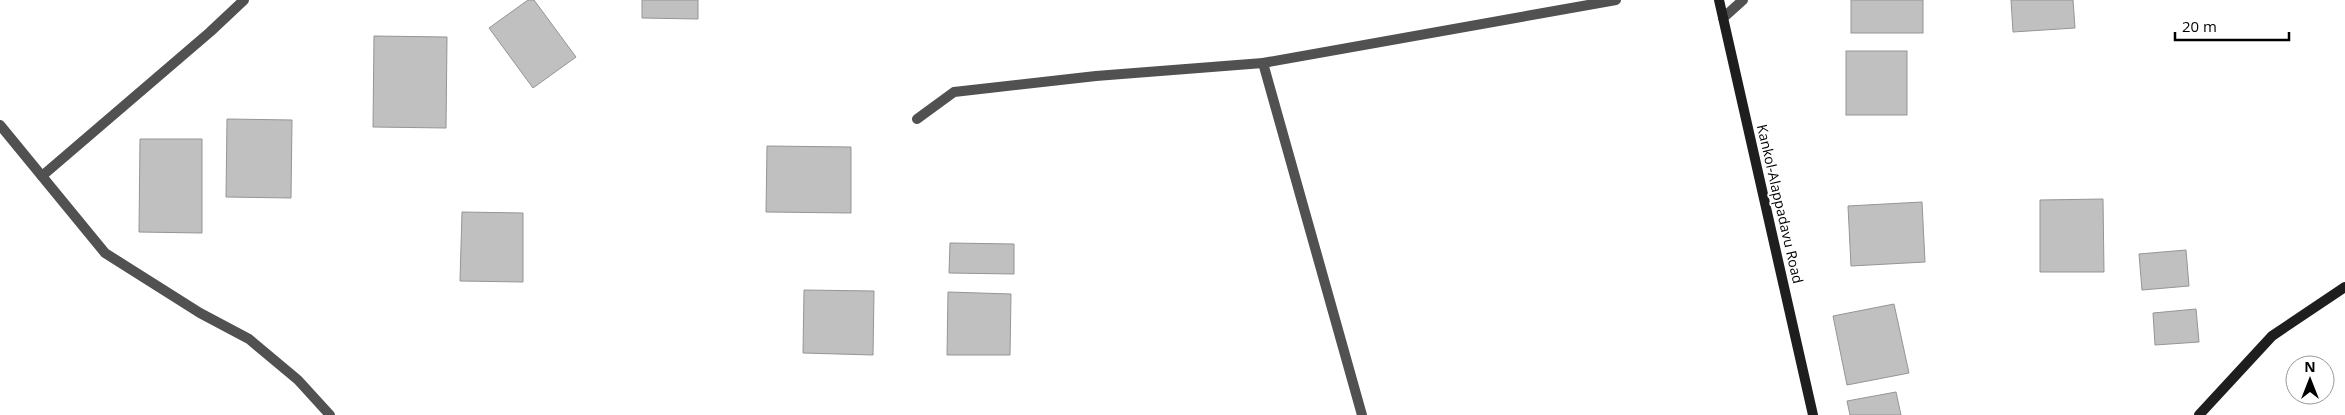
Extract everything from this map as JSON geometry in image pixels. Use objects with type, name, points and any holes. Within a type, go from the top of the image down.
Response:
[{"type":"main road","name":"Kankol-Alappadavu Road","points":[[1719,0],[1813,415]]},
{"type":"main road","points":[[2199,415],[2272,336],[2345,287]]},
{"type":"street","points":[[42,176],[210,32],[244,0]]},
{"type":"street","points":[[918,119],[954,92],[1263,63],[1616,0]]},
{"type":"street","points":[[1723,18],[1743,0]]},
{"type":"street","points":[[1263,63],[1362,415]]},
{"type":"street","points":[[0,125],[105,253],[200,312],[249,339],[298,380],[330,415]]},
{"type":"building","points":[[528,0],[534,0],[576,57],[533,88],[489,28]]},
{"type":"building","points":[[642,0],[698,0],[698,19],[642,18]]},
{"type":"building","points":[[1851,0],[1923,0],[1923,33],[1851,33]]},
{"type":"building","points":[[2011,0],[2073,0],[2075,28],[2013,32]]},
{"type":"building","points":[[374,36],[447,37],[446,128],[373,127]]},
{"type":"building","points":[[1846,51],[1907,51],[1907,115],[1846,115]]},
{"type":"building","points":[[227,119],[292,120],[291,198],[226,197]]},
{"type":"building","points":[[140,139],[202,139],[202,233],[139,232]]},
{"type":"building","points":[[767,146],[851,147],[851,213],[766,212]]},
{"type":"building","points":[[2103,199],[2104,272],[2040,272],[2040,200]]},
{"type":"building","points":[[1922,202],[1925,262],[1851,266],[1848,206]]},
{"type":"building","points":[[462,212],[523,213],[523,282],[460,281]]},
{"type":"building","points":[[950,243],[1014,244],[1014,274],[949,273]]},
{"type":"building","points":[[2186,250],[2189,286],[2142,290],[2139,254]]},
{"type":"building","points":[[804,290],[874,291],[873,355],[803,353]]},
{"type":"building","points":[[948,292],[1011,294],[1010,355],[947,355]]},
{"type":"building","points":[[1894,304],[1909,373],[1847,385],[1833,316]]},
{"type":"building","points":[[2196,309],[2199,342],[2155,345],[2153,313]]},
{"type":"building","points":[[1896,392],[1901,415],[1850,415],[1847,401]]}]
